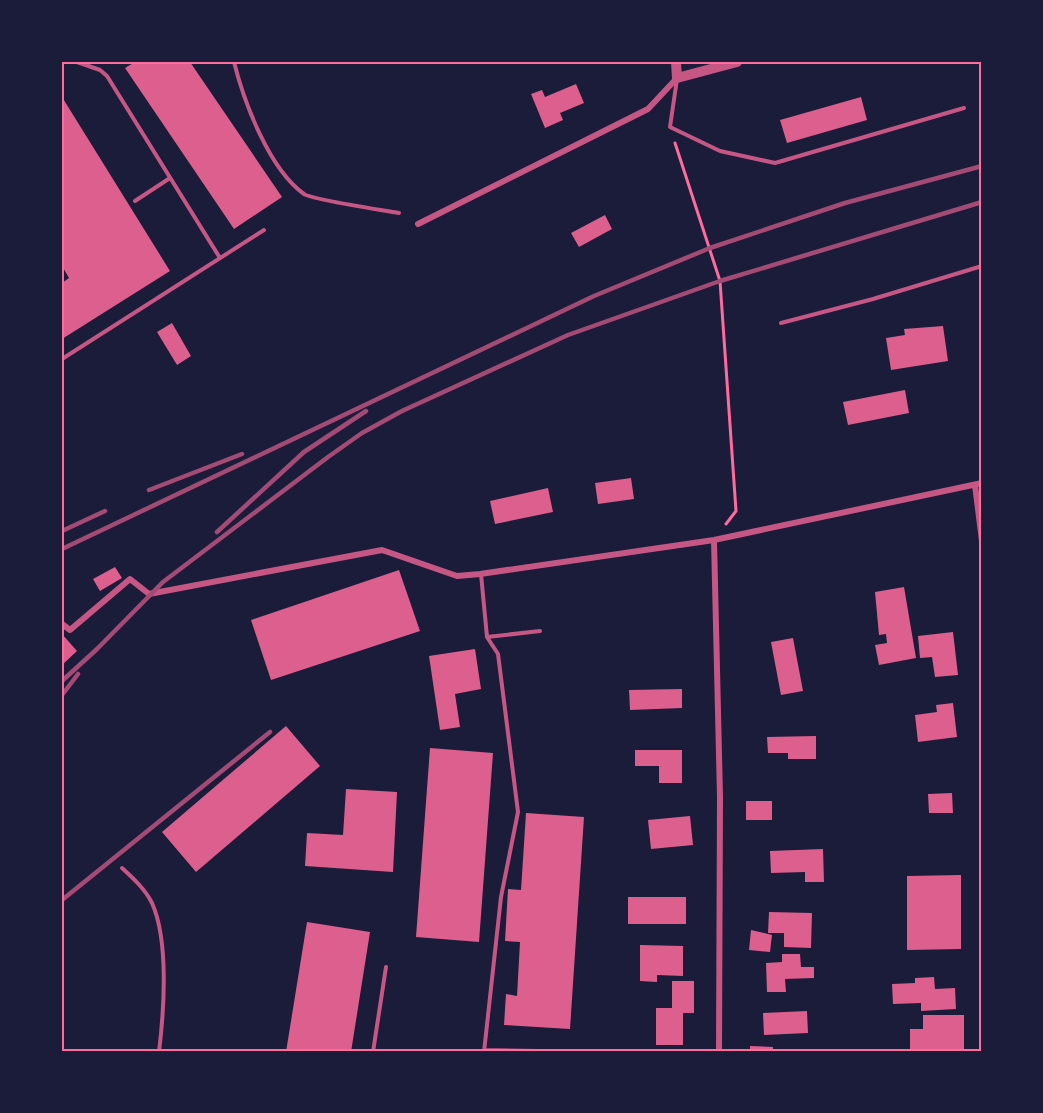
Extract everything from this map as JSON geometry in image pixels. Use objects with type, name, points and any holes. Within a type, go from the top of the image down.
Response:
[{"type":"street","points":[[676,62],[677,78]]},
{"type":"street","points":[[418,224],[648,109],[677,78],[737,62]]},
{"type":"street","points":[[62,624],[70,630],[130,579],[149,594],[382,550],[457,576],[480,574],[714,540],[978,484],[981,541]]},
{"type":"street","points":[[714,540],[720,797],[720,1052]]},
{"type":"lane","points":[[77,62],[100,70],[107,76],[219,258]]},
{"type":"lane","points":[[234,62],[243,96],[275,162],[305,195],[399,213]]},
{"type":"lane","points":[[677,78],[670,127],[720,151],[775,163],[964,108]]},
{"type":"lane","points":[[135,201],[170,178]]},
{"type":"lane","points":[[62,358],[264,230]]},
{"type":"lane","points":[[781,323],[873,299],[981,266]]},
{"type":"lane","points":[[480,574],[487,637],[498,654],[518,812],[501,897],[485,1051],[538,1051]]},
{"type":"lane","points":[[487,637],[540,631]]},
{"type":"lane","points":[[122,868],[151,902],[159,924],[164,987],[159,1052]]},
{"type":"lane","points":[[373,1052],[386,967]]},
{"type":"path","points":[[670,127],[720,281],[736,511],[714,540]]},
{"type":"building","points":[[135,62],[190,62],[282,197],[234,229],[125,68]]},
{"type":"building","points":[[576,84],[584,103],[560,113],[563,120],[545,128],[531,94],[542,90],[545,97]]},
{"type":"building","points":[[62,97],[170,271],[62,339],[62,283],[69,278],[62,266]]},
{"type":"building","points":[[861,97],[867,120],[787,143],[780,120]]},
{"type":"building","points":[[605,215],[612,229],[579,247],[571,233]]},
{"type":"building","points":[[172,323],[191,356],[177,365],[157,332]]},
{"type":"building","points":[[943,326],[948,361],[891,370],[886,338],[905,335],[904,329]]},
{"type":"building","points":[[905,390],[909,413],[848,425],[843,402]]},
{"type":"building","points":[[631,478],[634,499],[598,504],[595,483]]},
{"type":"building","points":[[548,488],[553,512],[495,524],[490,501]]},
{"type":"building","points":[[115,567],[122,578],[100,591],[93,579]]},
{"type":"building","points":[[399,570],[420,631],[271,680],[251,620]]},
{"type":"building","points":[[904,587],[916,658],[879,665],[875,645],[887,643],[886,634],[879,635],[875,592]]},
{"type":"building","points":[[953,632],[958,675],[935,677],[932,657],[920,658],[918,636]]},
{"type":"building","points":[[62,634],[77,651],[62,665]]},
{"type":"building","points":[[793,638],[803,691],[781,695],[771,642]]},
{"type":"building","points":[[475,649],[481,689],[455,694],[460,727],[440,730],[429,656]]},
{"type":"building","points":[[682,689],[682,708],[630,710],[629,690]]},
{"type":"building","points":[[953,703],[957,737],[918,742],[915,715],[937,712],[936,705]]},
{"type":"building","points":[[286,726],[320,766],[196,872],[162,832]]},
{"type":"building","points":[[816,736],[816,759],[788,759],[788,753],[768,753],[767,737]]},
{"type":"building","points":[[430,748],[493,753],[479,942],[416,937]]},
{"type":"building","points":[[635,750],[682,750],[682,783],[659,783],[659,766],[635,766]]},
{"type":"building","points":[[346,789],[397,792],[393,872],[305,866],[307,833],[343,835]]},
{"type":"building","points":[[952,793],[953,813],[929,813],[928,794]]},
{"type":"building","points":[[746,801],[772,801],[772,820],[746,820]]},
{"type":"building","points":[[526,813],[584,817],[570,1029],[504,1025],[506,994],[517,996],[520,942],[505,941],[508,889],[521,890]]},
{"type":"building","points":[[690,816],[693,845],[651,849],[648,820]]},
{"type":"building","points":[[823,849],[824,882],[805,882],[805,872],[771,873],[770,851]]},
{"type":"building","points":[[961,875],[961,949],[907,950],[907,876]]},
{"type":"building","points":[[628,897],[686,897],[686,924],[628,924]]},
{"type":"building","points":[[769,912],[812,913],[811,948],[784,947],[784,933],[768,933]]},
{"type":"building","points":[[307,922],[370,932],[351,1052],[286,1052]]},
{"type":"building","points":[[751,930],[772,935],[770,952],[749,950]]},
{"type":"building","points":[[640,945],[683,946],[683,976],[657,975],[657,982],[640,981]]},
{"type":"building","points":[[782,954],[800,954],[801,967],[814,967],[814,978],[785,979],[786,992],[767,992],[766,963],[782,962]]},
{"type":"building","points":[[934,977],[935,989],[955,988],[956,1009],[921,1011],[921,1003],[893,1004],[892,984],[915,983],[915,978]]},
{"type":"building","points":[[672,981],[694,981],[694,1013],[683,1013],[683,1045],[656,1045],[656,1008],[672,1008]]},
{"type":"building","points":[[807,1011],[808,1033],[764,1035],[763,1013]]},
{"type":"building","points":[[923,1015],[964,1015],[964,1052],[910,1052],[910,1029],[923,1029]]},
{"type":"building","points":[[750,1046],[773,1047],[773,1052],[750,1052]]},
{"type":"railway","points":[[62,549],[594,296],[710,248],[845,203],[982,166]]},
{"type":"railway","points":[[62,681],[163,582],[328,457],[362,433],[402,411],[568,335],[720,281],[982,202]]},
{"type":"railway","points":[[217,532],[304,452],[366,411]]},
{"type":"railway","points":[[149,490],[242,454]]},
{"type":"railway","points":[[62,531],[105,511]]},
{"type":"railway","points":[[62,695],[78,674]]},
{"type":"railway","points":[[62,900],[270,732]]}]
